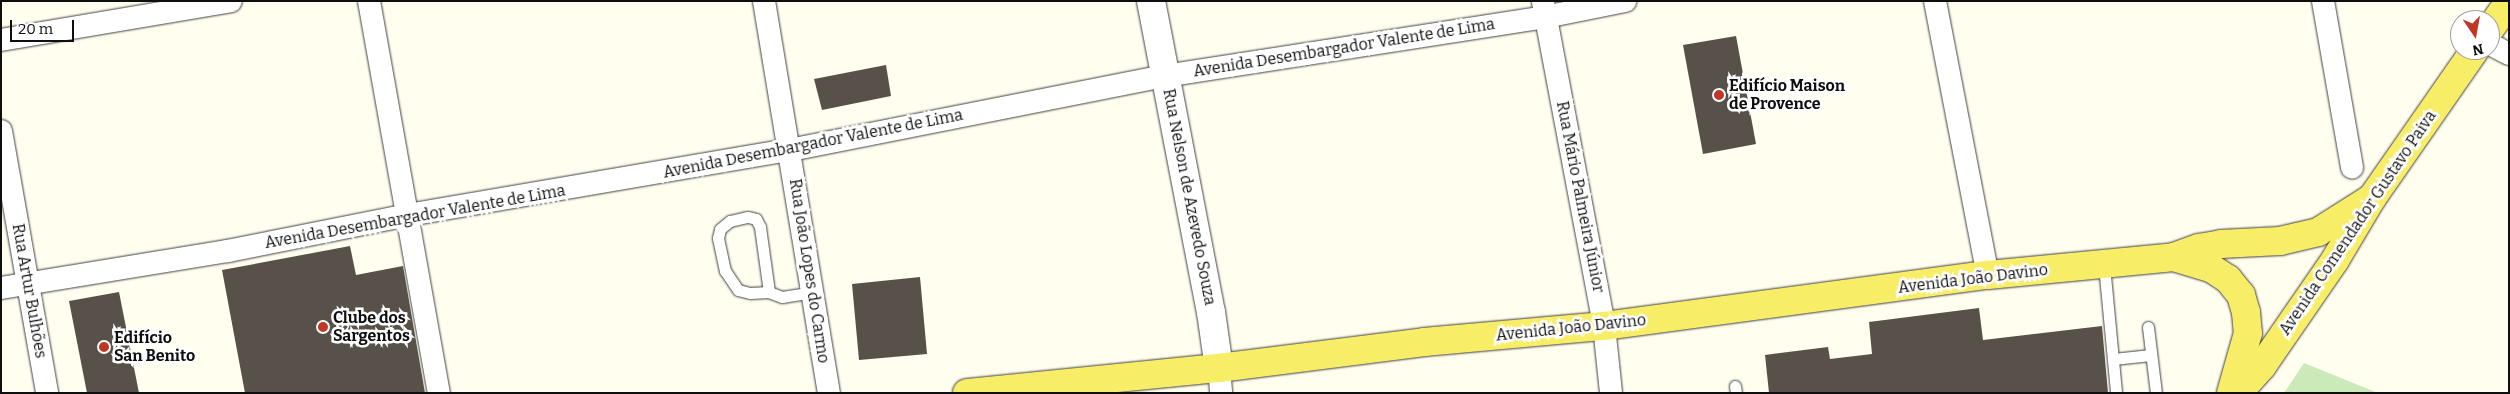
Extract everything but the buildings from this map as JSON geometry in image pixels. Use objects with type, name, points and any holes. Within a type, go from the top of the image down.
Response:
[{"type":"main road","name":"Avenida Comendador Gustavo Paiva","points":[[2238,393],[2267,359],[2335,260],[2372,198],[2468,60]]},
{"type":"main road","name":"Avenida João Davino","points":[[967,393],[1220,380],[1424,342],[1604,326],[1988,276],[2174,257],[2199,248],[2220,244],[2280,241],[2318,232],[2372,198]]},
{"type":"main road","name":"Avenida João Davino","points":[[2174,257],[2211,268],[2228,279],[2241,295],[2246,312],[2248,333],[2231,393]]},
{"type":"street","points":[[1,40],[231,1]]},
{"type":"street","points":[[369,1],[439,393]]},
{"type":"street","name":"Rua João Lopes do Carmo","points":[[764,1],[829,393]]},
{"type":"street","name":"Rua Nelson de Azevedo Souza","points":[[1151,1],[1211,312],[1220,380]]},
{"type":"street","name":"Avenida Desembargador Valente de Lima","points":[[1,288],[228,251],[408,215],[790,150],[1165,76],[1544,9],[1625,1]]},
{"type":"street","points":[[1936,1],[1988,276]]},
{"type":"street","points":[[2323,1],[2352,167]]},
{"type":"street","name":"Rua Mário Palmeira Júnior","points":[[1544,9],[1604,326],[1611,393]]},
{"type":"street","name":"Rua Artur Bulhões","points":[[1,131],[47,393]]},
{"type":"lane","points":[[769,292],[760,227],[756,219],[748,217],[730,221],[720,229],[718,238],[725,271],[738,290],[750,293],[769,292],[782,297],[813,292]]},
{"type":"lane","points":[[2104,265],[2116,393]]},
{"type":"lane","points":[[2148,328],[2156,393]]},
{"type":"lane","points":[[2113,359],[2151,355]]},
{"type":"green space","points":[[2304,363],[2378,393],[2284,393]]},
{"type":"place","name":"Edifício Maison de Provence","points":[[1719,95]]},
{"type":"place","name":"Clube dos Sargentos","points":[[323,327]]},
{"type":"place","name":"Edifício San Benito","points":[[104,347]]}]
